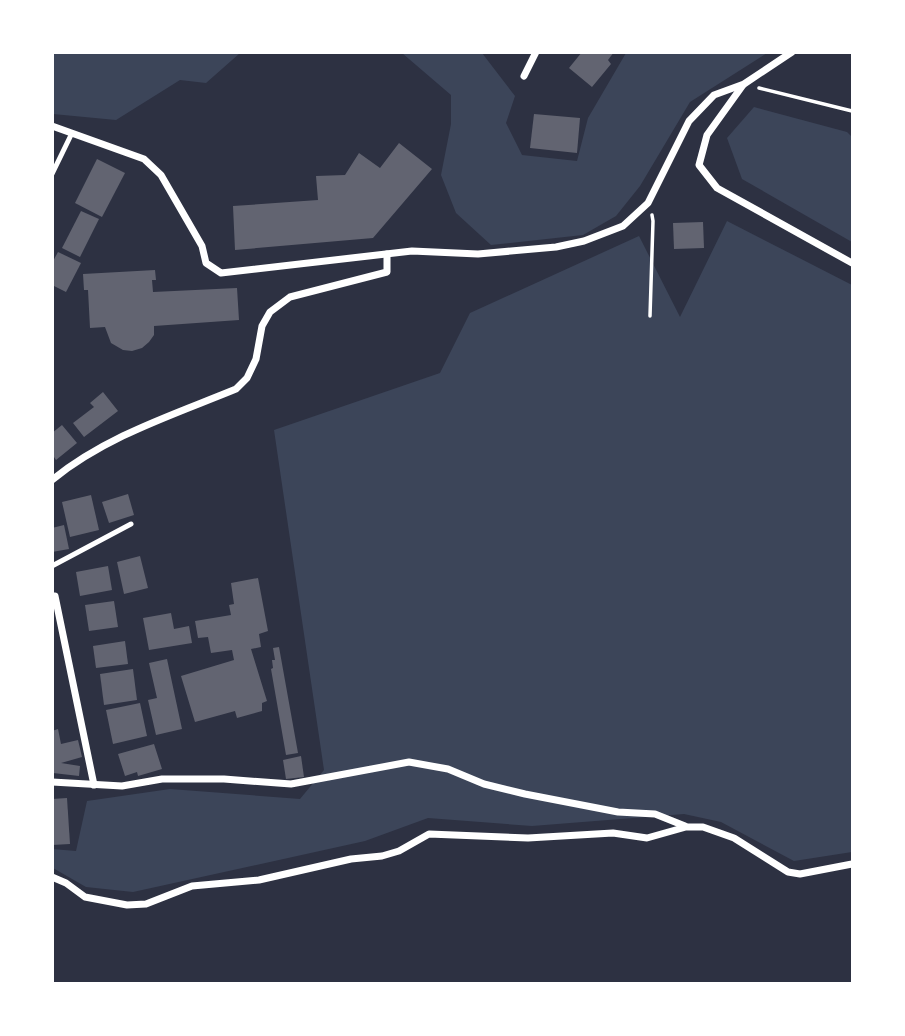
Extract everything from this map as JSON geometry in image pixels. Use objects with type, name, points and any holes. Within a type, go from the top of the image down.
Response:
[{"type":"street","points":[[524,76],[536,52]]},
{"type":"street","points":[[52,126],[144,159],[161,175],[202,246],[206,263],[221,272],[412,251],[478,254],[556,247],[584,241],[622,226],[648,203],[689,121],[714,95],[744,84],[792,52]]},
{"type":"street","points":[[744,84],[707,135],[699,165],[718,188],[852,263]]},
{"type":"street","points":[[52,480],[74,462],[127,434],[236,390],[247,378],[256,359],[262,326],[270,312],[290,296],[387,272],[387,254]]},
{"type":"street","points":[[52,596],[55,596],[94,785]]},
{"type":"street","points":[[52,782],[122,786],[162,779],[291,784],[409,762],[448,769],[484,785],[618,812],[655,814],[686,827]]},
{"type":"street","points":[[52,877],[66,883],[85,897],[127,905],[167,897],[192,886],[259,880],[351,859],[382,856],[399,851],[429,834],[528,838],[614,833],[647,838],[686,827],[703,827],[734,838],[788,872],[800,874],[852,864]]},
{"type":"lane","points":[[52,174],[72,133]]},
{"type":"lane","points":[[52,566],[131,524]]},
{"type":"path","points":[[744,84],[852,111]]},
{"type":"path","points":[[648,203],[653,221],[649,316]]},
{"type":"shaded area","points":[[52,53],[240,53],[206,83],[180,80],[116,120],[53,114]]},
{"type":"shaded area","points":[[402,53],[482,53],[515,96],[506,123],[522,155],[577,161],[588,118],[626,53],[767,53],[690,102],[640,186],[616,216],[583,235],[491,245],[456,213],[441,175],[451,124],[451,95]]},
{"type":"shaded area","points":[[754,107],[847,132],[852,137],[852,242],[742,179],[727,138]]},
{"type":"shaded area","points":[[727,221],[852,285],[852,852],[794,861],[721,822],[684,814],[532,826],[428,818],[365,841],[133,892],[86,887],[53,868],[52,849],[76,851],[87,801],[170,789],[300,799],[324,770],[274,430],[440,373],[470,313],[639,236],[680,317]]},
{"type":"building","points":[[582,52],[614,52],[608,60],[611,64],[592,87],[569,68]]},
{"type":"building","points":[[534,114],[580,118],[577,153],[530,148]]},
{"type":"building","points":[[399,143],[432,169],[373,238],[235,250],[233,206],[318,200],[316,176],[345,175],[359,153],[380,168]]},
{"type":"building","points":[[97,159],[125,173],[102,217],[75,203]]},
{"type":"building","points":[[81,211],[99,219],[80,257],[62,248]]},
{"type":"building","points":[[703,222],[704,248],[674,249],[673,223]]},
{"type":"building","points":[[58,252],[81,263],[66,292],[52,285],[52,263]]},
{"type":"building","points":[[155,270],[153,292],[237,288],[239,320],[154,326],[154,335],[149,342],[132,351],[123,350],[111,343],[105,327],[90,328],[88,290],[84,290],[83,274]]},
{"type":"building","points":[[103,392],[118,411],[84,437],[73,423],[94,407],[90,403]]},
{"type":"building","points":[[62,425],[77,443],[56,460],[54,457],[52,459],[52,433]]},
{"type":"building","points":[[128,494],[134,515],[109,523],[102,502]]},
{"type":"building","points":[[91,495],[99,530],[70,537],[62,502]]},
{"type":"building","points":[[64,525],[69,549],[52,552],[52,528]]},
{"type":"building","points":[[140,556],[148,588],[124,594],[117,562]]},
{"type":"building","points":[[108,566],[112,590],[80,596],[76,572]]},
{"type":"building","points":[[258,578],[268,631],[259,634],[261,647],[251,649],[267,701],[262,703],[262,711],[237,718],[235,711],[195,722],[181,676],[234,660],[232,650],[211,653],[208,637],[198,638],[195,621],[231,615],[229,605],[234,604],[231,583]]},
{"type":"building","points":[[114,601],[118,627],[89,631],[85,605]]},
{"type":"building","points":[[171,613],[174,629],[189,626],[192,643],[149,650],[143,618]]},
{"type":"building","points":[[125,641],[128,664],[96,668],[93,646]]},
{"type":"building","points":[[279,647],[298,753],[286,755],[271,669],[272,660],[275,660],[273,648]]},
{"type":"building","points":[[167,659],[182,729],[156,735],[148,700],[157,698],[149,663]]},
{"type":"building","points":[[133,669],[137,700],[104,705],[100,674]]},
{"type":"building","points":[[140,703],[147,736],[113,744],[106,710]]},
{"type":"building","points":[[58,729],[61,744],[78,740],[82,757],[61,763],[80,766],[79,776],[53,773],[52,731]]},
{"type":"building","points":[[154,744],[162,769],[138,776],[137,772],[125,776],[118,754]]},
{"type":"building","points":[[301,756],[304,777],[286,779],[283,760]]},
{"type":"building","points":[[67,798],[70,844],[52,845],[52,799]]}]
